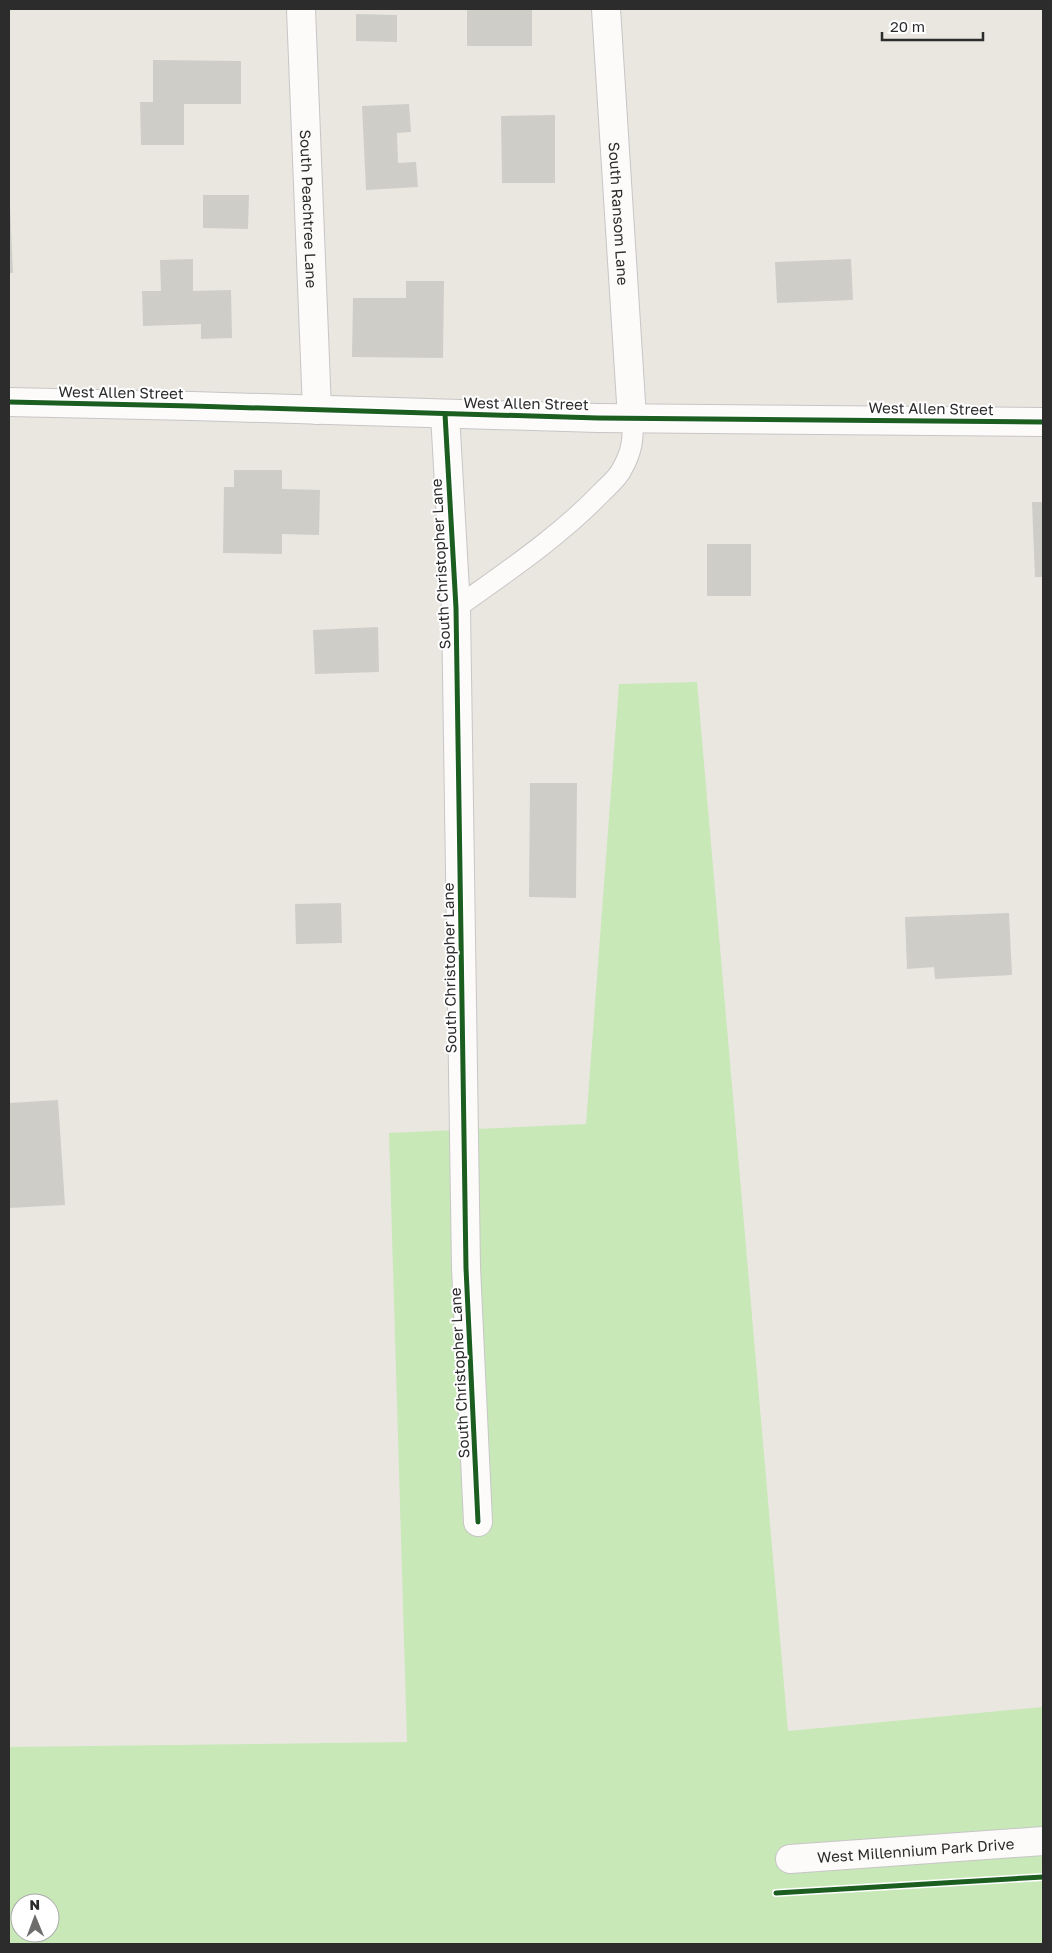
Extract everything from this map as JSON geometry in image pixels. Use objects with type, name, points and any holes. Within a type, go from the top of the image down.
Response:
[{"type":"street","name":"South Peachtree Lane","points":[[301,9],[317,410]]},
{"type":"street","name":"South Ransom Lane","points":[[606,9],[632,418]]},
{"type":"street","name":"West Allen Street","points":[[9,402],[632,418],[1043,422]]},
{"type":"street","name":"South Christopher Lane","points":[[445,414],[456,608],[466,1258],[478,1522]]},
{"type":"street","name":"West Millennium Park Drive","points":[[790,1859],[1043,1841]]},
{"type":"lane","points":[[456,608],[552,536],[592,503],[621,471],[630,454],[634,436],[632,418]]},
{"type":"green space","points":[[697,682],[788,1731],[1043,1707],[1043,1944],[9,1944],[9,1747],[407,1742],[389,1133],[586,1124],[619,684]]},
{"type":"building","points":[[467,9],[532,9],[532,46],[467,46]]},
{"type":"building","points":[[356,14],[397,15],[397,42],[356,41]]},
{"type":"building","points":[[153,60],[241,61],[241,104],[184,104],[184,145],[141,145],[140,102],[153,102]]},
{"type":"building","points":[[409,104],[411,132],[397,133],[398,163],[416,162],[418,187],[366,190],[362,106]]},
{"type":"building","points":[[555,115],[555,183],[502,183],[501,116]]},
{"type":"building","points":[[203,195],[249,195],[248,229],[203,228]]},
{"type":"building","points":[[10,206],[13,273],[9,273]]},
{"type":"building","points":[[193,259],[193,291],[231,290],[232,338],[201,339],[201,324],[143,326],[142,291],[161,291],[160,260]]},
{"type":"building","points":[[851,259],[853,300],[777,303],[775,262]]},
{"type":"building","points":[[406,281],[444,281],[443,358],[352,357],[353,298],[406,298]]},
{"type":"building","points":[[234,470],[282,470],[282,489],[320,490],[319,535],[282,534],[282,554],[223,553],[224,487],[234,487]]},
{"type":"building","points":[[1032,502],[1043,502],[1043,577],[1035,577]]},
{"type":"building","points":[[707,544],[751,544],[751,596],[707,596]]},
{"type":"building","points":[[378,627],[379,672],[315,674],[313,630]]},
{"type":"building","points":[[530,783],[577,783],[576,898],[529,897]]},
{"type":"building","points":[[341,903],[342,943],[296,944],[295,904]]},
{"type":"building","points":[[1009,913],[1012,975],[935,979],[934,967],[907,969],[905,917]]},
{"type":"building","points":[[58,1100],[65,1205],[9,1208],[9,1103]]},
{"type":"cycle path","points":[[9,402],[598,418],[1043,422]]},
{"type":"cycle path","points":[[445,414],[456,608],[466,1268],[478,1522]]},
{"type":"cycle path","points":[[776,1893],[1043,1877]]}]
